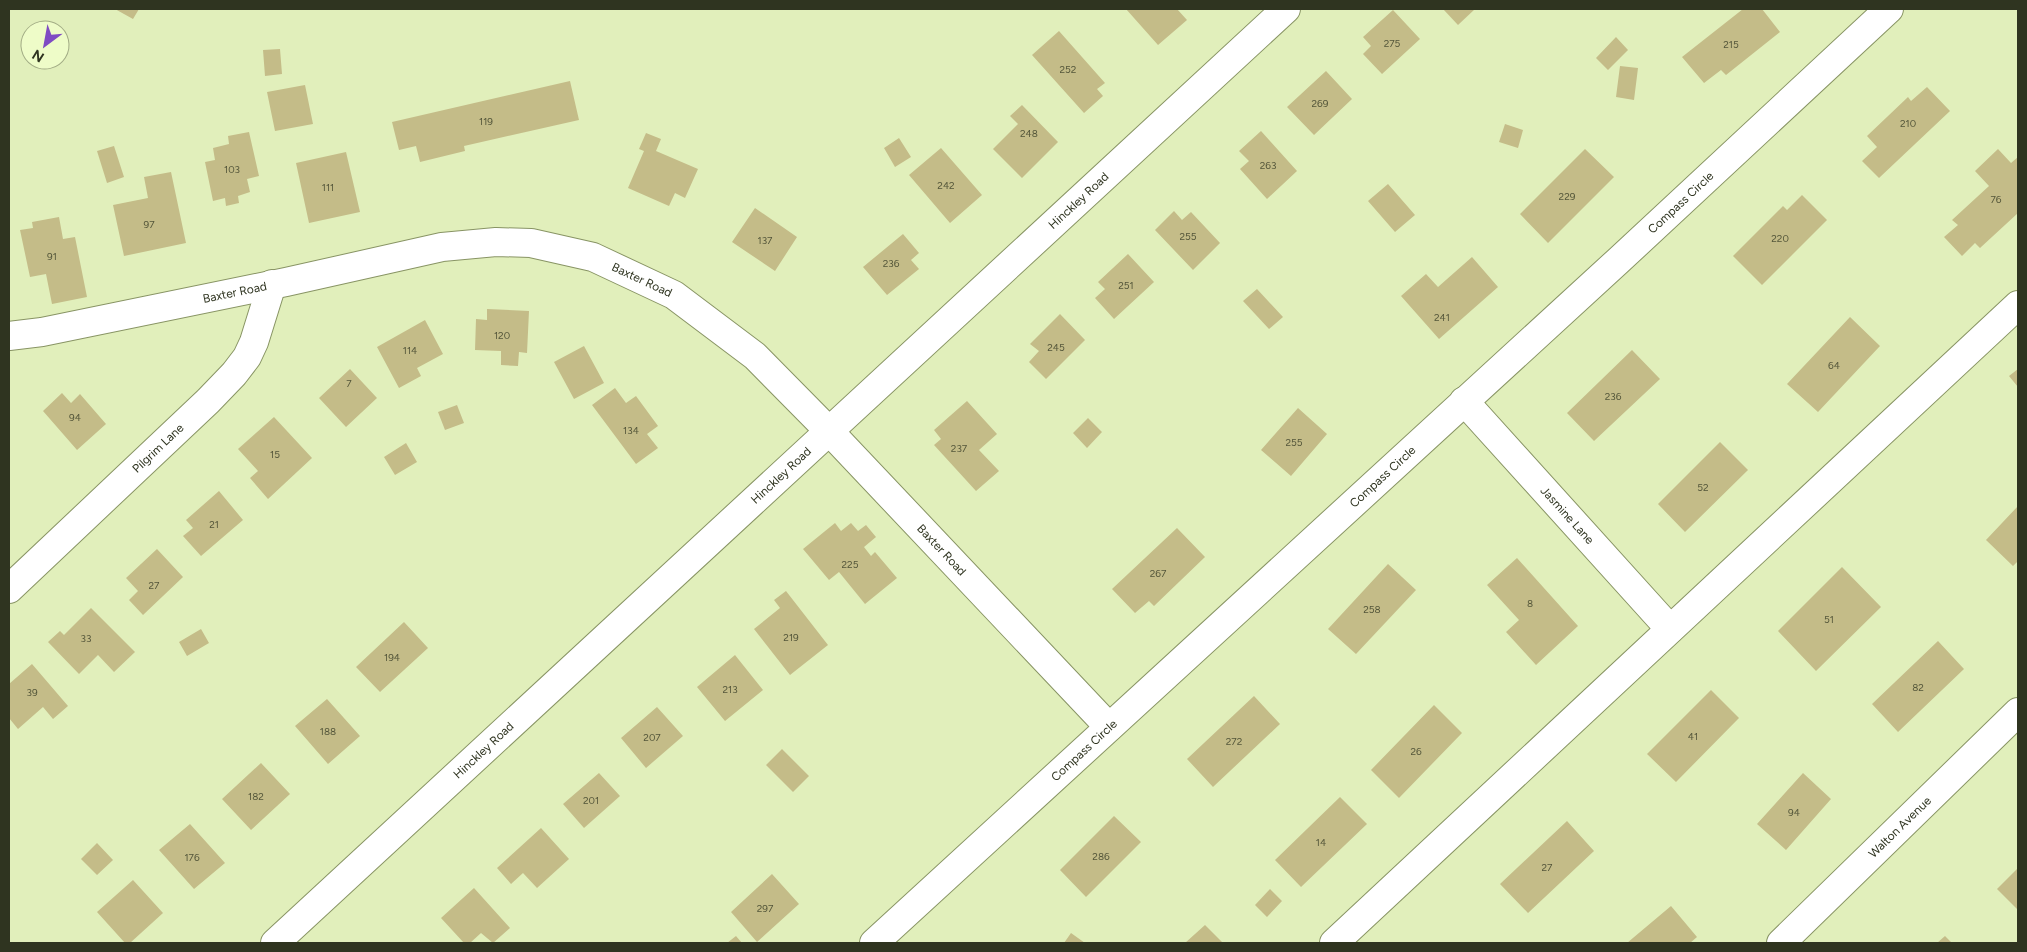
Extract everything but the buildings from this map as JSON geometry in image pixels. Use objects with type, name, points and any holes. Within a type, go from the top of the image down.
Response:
[{"type":"street","name":"Hinckley Road","points":[[275,943],[1286,9]]},
{"type":"street","name":"Compass Circle","points":[[874,943],[1889,9]]},
{"type":"street","name":"Baxter Road","points":[[9,336],[42,332],[442,247],[496,242],[531,243],[593,257],[674,295],[755,356],[830,432],[1109,727]]},
{"type":"street","name":"Pilgrim Lane","points":[[9,589],[208,401],[234,374],[254,342],[272,284]]},
{"type":"street","points":[[1334,943],[2018,305]]},
{"type":"street","name":"Jasmine Lane","points":[[1464,402],[1670,629]]},
{"type":"street","name":"Walton Avenue","points":[[1781,943],[2018,712]]}]
